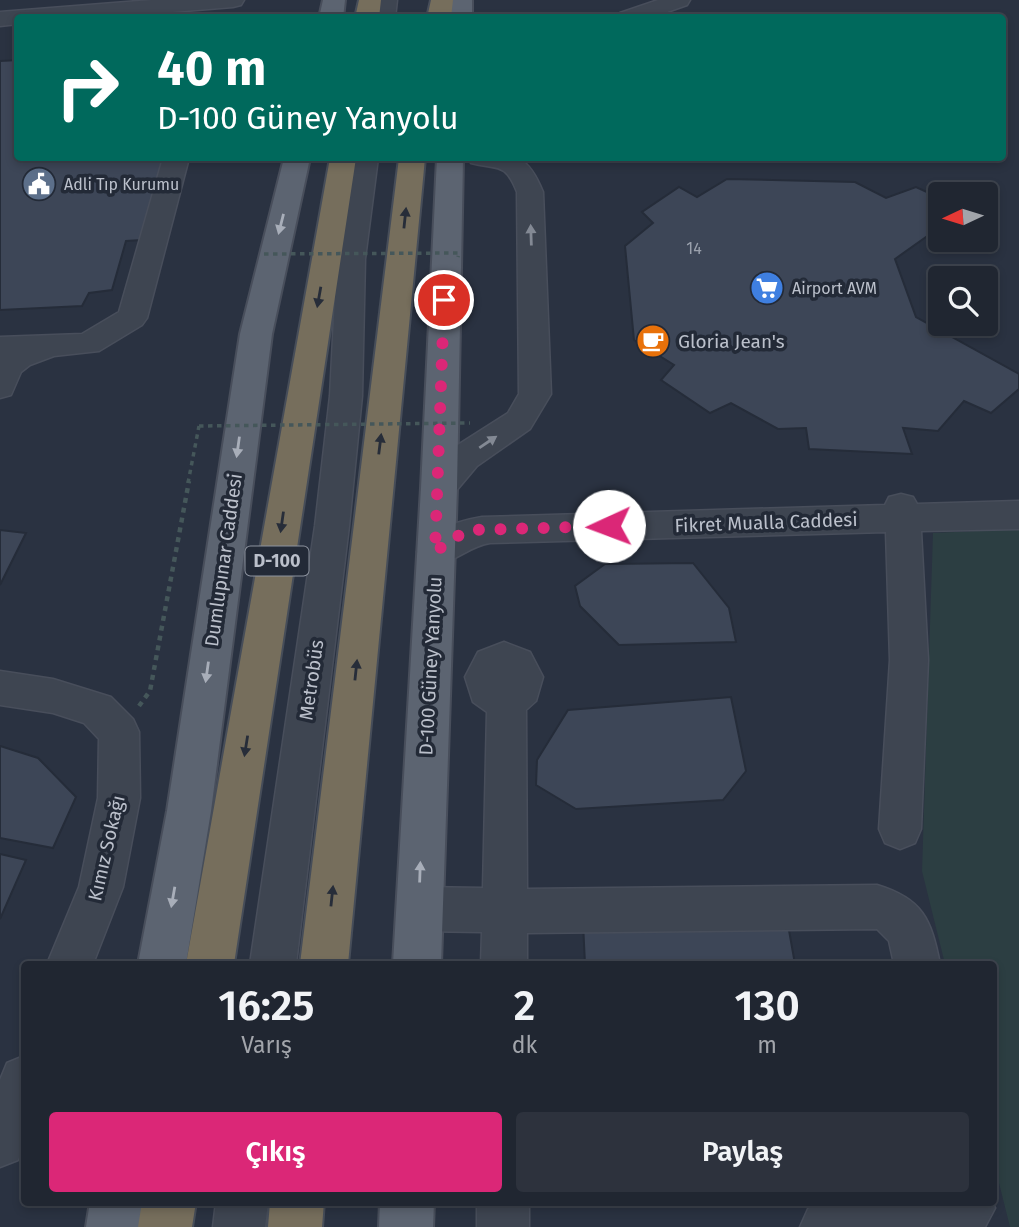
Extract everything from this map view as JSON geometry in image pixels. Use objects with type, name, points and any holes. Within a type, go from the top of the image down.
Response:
[{"type":"highway","name":"D-100","points":[[210,961],[343,161]]},
{"type":"highway","points":[[324,961],[412,161]]},
{"type":"highway","points":[[165,1227],[168,1206]]},
{"type":"highway","points":[[295,1227],[298,1206]]},
{"type":"main road","name":"Dumlupınar Caddesi","points":[[163,961],[188,811],[256,334],[296,161]]},
{"type":"main road","name":"D-100 Güney Yanyolu","points":[[417,961],[450,161]]},
{"type":"main road","points":[[113,1227],[116,1206]]},
{"type":"main road","points":[[406,1227],[407,1206]]},
{"type":"street","points":[[64,14],[151,4],[233,0]]},
{"type":"street","points":[[639,14],[679,0]]},
{"type":"street","points":[[0,8],[49,5],[103,11]]},
{"type":"street","points":[[0,348],[49,348],[88,344],[132,317],[175,161]]},
{"type":"street","name":"Metrobüs","points":[[273,961],[332,526],[346,396],[351,259],[365,161]]},
{"type":"street","points":[[438,493],[465,457],[519,421],[535,394],[530,192],[521,170],[501,161]]},
{"type":"street","points":[[0,387],[6,366],[18,356],[49,348]]},
{"type":"street","name":"Fikret Mualla Caddesi","points":[[438,493],[455,510],[514,515],[901,512],[1019,515]]},
{"type":"street","name":"Fikret Mualla Caddesi","points":[[435,552],[455,537],[473,530],[901,512],[1019,503]]},
{"type":"street","points":[[900,829],[909,660],[907,566],[901,512]]},
{"type":"street","points":[[430,671],[496,684],[504,961]]},
{"type":"street","points":[[0,688],[53,696],[97,709],[119,732]]},
{"type":"street","name":"Kımız Sokağı","points":[[71,961],[101,887],[120,798],[119,732]]},
{"type":"street","points":[[419,909],[504,911],[877,907],[894,913],[909,926],[916,961]]},
{"type":"street","points":[[0,1142],[21,1088]]},
{"type":"street","points":[[239,1227],[242,1206]]},
{"type":"street","points":[[503,1206],[503,1227]]},
{"type":"street","points":[[826,1227],[841,1214],[971,1212]]},
{"type":"lane","name":"Metrobüs","points":[[346,396],[378,227],[387,161]]},
{"type":"path","points":[[264,254],[459,253],[458,257]]},
{"type":"path","points":[[119,732],[150,691],[199,426],[470,423]]},
{"type":"shaded area","points":[[1019,529],[1019,1227],[1010,1227],[997,1175],[997,961],[944,961],[922,871],[933,533]]},
{"type":"building","points":[[14,60],[14,161],[162,161],[142,240],[126,241],[112,290],[89,293],[82,306],[0,310],[0,61]]},
{"type":"building","name":"Airport AVM","points":[[727,179],[855,182],[886,198],[916,187],[928,192],[928,236],[895,259],[916,317],[928,324],[928,336],[950,336],[1019,374],[1019,389],[991,413],[964,401],[938,431],[903,428],[912,454],[809,449],[806,428],[778,429],[731,403],[710,413],[661,380],[674,365],[634,340],[625,246],[653,223],[642,212],[679,187],[697,197]]},
{"type":"building","points":[[0,530],[26,533],[0,585]]},
{"type":"building","points":[[693,563],[729,608],[736,642],[619,645],[580,606],[575,586],[605,564]]},
{"type":"building","points":[[731,697],[746,771],[723,800],[576,809],[536,785],[537,760],[568,710]]},
{"type":"building","points":[[0,746],[38,758],[76,797],[53,848],[0,838]]},
{"type":"building","points":[[0,854],[26,860],[0,919]]},
{"type":"building","points":[[787,919],[794,961],[585,961],[583,923]]},
{"type":"place","name":"Adli Tıp Kurumu","points":[[39,184]]},
{"type":"place","name":"Airport AVM","points":[[767,288]]},
{"type":"place","name":"Gloria Jean's","points":[[653,341]]},
{"type":"route","points":[[444,300],[435,552],[455,537],[473,530],[609,526]]}]
